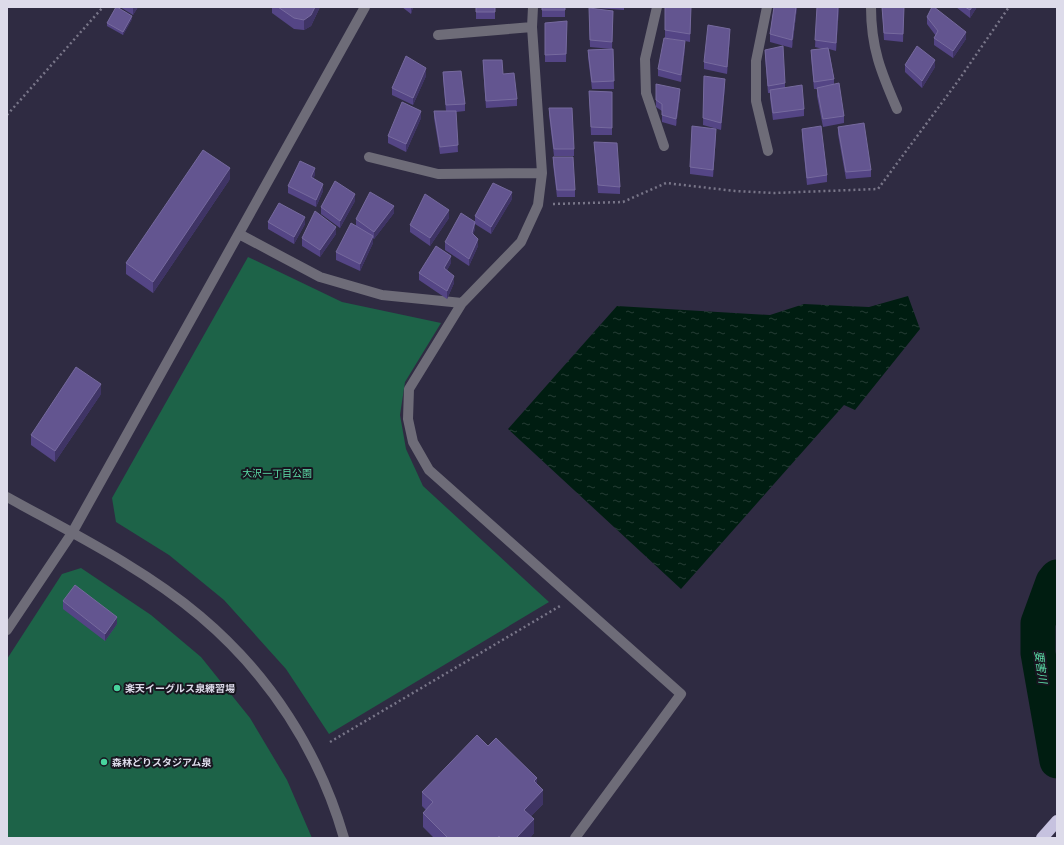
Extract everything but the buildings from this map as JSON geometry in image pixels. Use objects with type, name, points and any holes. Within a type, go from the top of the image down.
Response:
[{"type":"highway","points":[[1043,836],[1057,821]]},
{"type":"street","points":[[7,630],[72,533],[364,7]]},
{"type":"street","points":[[533,7],[532,27],[542,173],[538,205],[521,242],[462,303],[409,389],[408,419],[413,442],[429,470],[681,694],[575,838]]},
{"type":"street","points":[[657,7],[644,59],[646,93],[664,146]]},
{"type":"street","points":[[767,7],[756,61],[756,101],[768,151]]},
{"type":"street","points":[[871,7],[871,30],[878,63],[896,109]]},
{"type":"street","points":[[438,35],[532,27]]},
{"type":"street","points":[[369,157],[438,174],[542,173]]},
{"type":"street","points":[[239,234],[320,277],[382,295],[462,303]]},
{"type":"street","points":[[7,497],[152,580],[200,615],[239,652],[267,685],[294,723],[316,765],[335,807],[344,838]]},
{"type":"path","points":[[7,115],[103,7]]},
{"type":"path","points":[[538,205],[623,202],[666,183],[735,191],[774,193],[878,189],[958,81],[1009,7]]},
{"type":"path","points":[[330,742],[573,599]]},
{"type":"green space","name":"大沢一丁目公園","points":[[248,257],[342,302],[441,323],[405,382],[400,415],[406,449],[423,486],[549,602],[329,734],[286,669],[224,600],[169,555],[116,522],[112,498]]},
{"type":"green space","name":"楽天イーグルス泉練習場","points":[[81,568],[151,615],[201,657],[250,718],[287,780],[312,838],[7,838],[7,659],[62,574]]},
{"type":"water","points":[[908,296],[920,329],[855,410],[844,405],[681,589],[508,429],[617,306],[770,315],[804,304],[869,307]]},
{"type":"waterway","name":"要害川","points":[[1057,577],[1053,582],[1038,623],[1038,653],[1057,761]]},
{"type":"place","name":"楽天イーグルス泉練習場","points":[[117,688]]},
{"type":"place","name":"森林どりスタジアム泉","points":[[104,762]]}]
